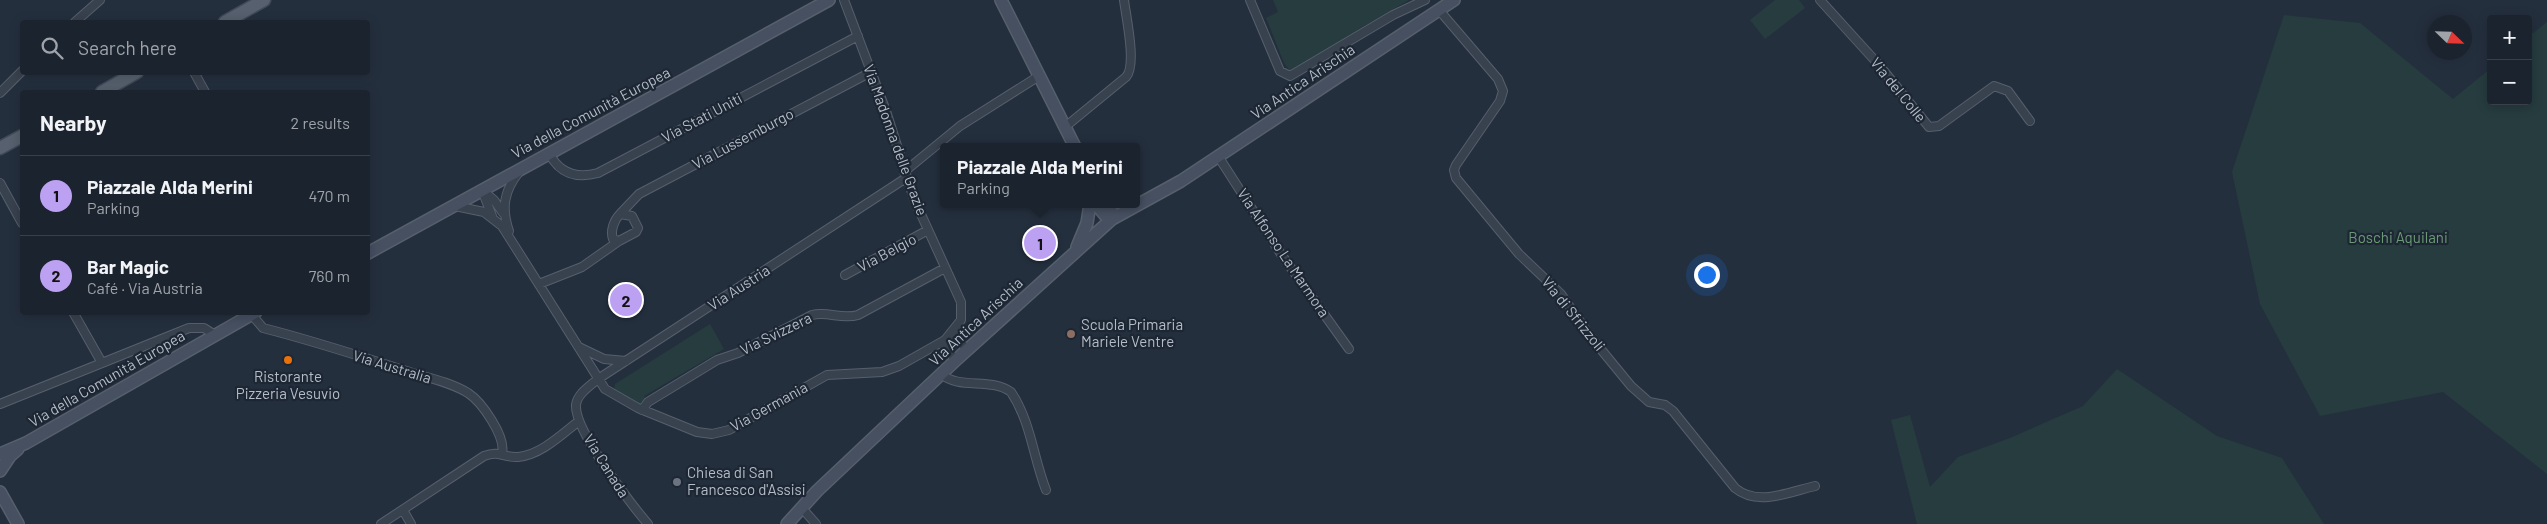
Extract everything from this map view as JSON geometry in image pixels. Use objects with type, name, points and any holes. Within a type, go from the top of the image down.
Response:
[{"type":"main road","points":[[229,20],[264,0]]},
{"type":"main road","points":[[106,90],[132,75]]},
{"type":"main road","points":[[0,148],[20,137]]},
{"type":"street","points":[[77,20],[100,0]]},
{"type":"street","name":"Via della Comunità Europea","points":[[370,252],[829,0]]},
{"type":"street","name":"Via Madonna delle Grazie","points":[[844,0],[892,129],[905,175],[955,288],[962,310],[962,320],[953,333]]},
{"type":"street","points":[[1001,0],[1072,143]]},
{"type":"street","points":[[1065,127],[1126,77],[1130,71],[1131,58],[1124,0]]},
{"type":"street","points":[[1250,0],[1280,71],[1290,76],[1393,15],[1426,0]]},
{"type":"street","name":"Via del Colle","points":[[1820,0],[1879,64],[1929,127],[1939,126],[1994,86],[2008,91],[2030,122]]},
{"type":"street","name":"Via Antica Arischia","points":[[1140,202],[1181,181],[1444,4]]},
{"type":"street","name":"Via di Sfrizzoli","points":[[1444,4],[1498,79],[1503,91],[1498,106],[1456,164],[1454,170],[1456,178],[1519,254],[1561,294],[1590,336],[1631,386],[1648,402],[1665,405],[1673,411],[1735,488],[1743,495],[1761,499],[1815,486]]},
{"type":"street","name":"Via Stati Uniti","points":[[549,153],[555,164],[565,172],[586,175],[598,173],[858,36]]},
{"type":"street","name":"Via Lussemburgo","points":[[606,249],[615,220],[639,194],[871,72]]},
{"type":"street","points":[[0,93],[20,73]]},
{"type":"street","points":[[196,75],[204,90]]},
{"type":"street","name":"Via Austria","points":[[941,143],[960,126],[1039,76]]},
{"type":"street","name":"Via Austria","points":[[576,403],[583,392],[598,379],[905,175],[940,144]]},
{"type":"street","name":"Via Alfonso La Marmora","points":[[1218,156],[1281,254],[1349,349]]},
{"type":"street","name":"Via Germania","points":[[504,215],[506,194],[525,166]]},
{"type":"street","points":[[0,182],[20,219]]},
{"type":"street","name":"Via Germania","points":[[482,190],[498,204],[504,215],[510,235]]},
{"type":"street","name":"Via Germania","points":[[482,190],[487,207],[494,219],[510,235],[577,346],[598,379],[609,392],[642,410],[697,432],[720,433],[827,375],[888,371],[941,343],[953,333]]},
{"type":"street","name":"Via Germania","points":[[455,206],[478,210],[494,219]]},
{"type":"street","points":[[1076,251],[1087,223],[1089,208]]},
{"type":"street","points":[[1099,208],[1105,215],[1112,219]]},
{"type":"street","points":[[1111,208],[1112,219]]},
{"type":"street","name":"Via Antica Arischia","points":[[787,524],[801,507],[956,360],[1112,219],[1130,208]]},
{"type":"street","points":[[540,284],[582,267],[606,249],[636,232],[638,228],[632,216],[620,214]]},
{"type":"street","name":"Via Belgio","points":[[845,275],[928,230]]},
{"type":"street","points":[[611,233],[613,238],[619,241]]},
{"type":"street","name":"Via Svizzera","points":[[642,410],[648,402],[717,360],[738,353],[812,315],[820,313],[848,317],[858,315],[945,268]]},
{"type":"street","points":[[75,315],[102,363]]},
{"type":"street","name":"Via della Comunità Europea","points":[[0,454],[26,443],[252,315]]},
{"type":"street","name":"Via Australia","points":[[255,315],[263,328],[389,365],[462,390],[478,401],[500,436],[504,445],[502,453]]},
{"type":"street","points":[[0,404],[194,327],[208,328],[215,335]]},
{"type":"street","points":[[953,333],[967,350]]},
{"type":"street","points":[[941,343],[956,360]]},
{"type":"street","points":[[577,346],[604,359],[626,361]]},
{"type":"street","points":[[941,374],[950,380],[991,384],[1011,392],[1028,427],[1036,461],[1046,490]]},
{"type":"street","name":"Via Canada","points":[[576,403],[579,421],[622,493],[648,524]]},
{"type":"street","points":[[381,524],[484,456],[502,453],[515,458],[533,454],[579,421]]},
{"type":"street","name":"Via della Comunità Europea","points":[[0,471],[10,456],[26,443]]},
{"type":"street","points":[[0,492],[17,522]]},
{"type":"street","points":[[0,504],[17,522]]},
{"type":"street","points":[[801,507],[816,524]]},
{"type":"street","points":[[402,510],[411,524]]},
{"type":"green space","points":[[1273,0],[1409,0],[1359,29],[1298,69],[1290,71],[1284,63],[1266,18],[1278,12]]},
{"type":"green space","points":[[1775,0],[1799,0],[1805,8],[1765,39],[1750,20]]},
{"type":"green space","name":"Boschi Aquilani","points":[[2284,15],[2360,23],[2453,99],[2487,71],[2487,105],[2532,105],[2532,34],[2547,22],[2547,474],[2443,392],[2320,416],[2260,304],[2232,172]]},
{"type":"green space","points":[[710,324],[724,349],[644,396],[646,399],[637,405],[613,395],[615,384]]},
{"type":"green space","points":[[2117,369],[2217,436],[2282,458],[2324,524],[1917,524],[1891,420],[1910,415],[1930,487],[1958,457],[2010,438],[2083,406]]},
{"type":"place","name":"Piazzale Alda Merini","points":[[1040,243]]},
{"type":"place","name":"Bar Magic","points":[[626,300]]},
{"type":"place","name":"Scuola Primaria Mariele Ventre","points":[[1071,334]]},
{"type":"place","name":"Ristorante Pizzeria Vesuvio","points":[[288,360]]},
{"type":"place","name":"Chiesa di San Francesco d'Assisi","points":[[677,482]]}]
